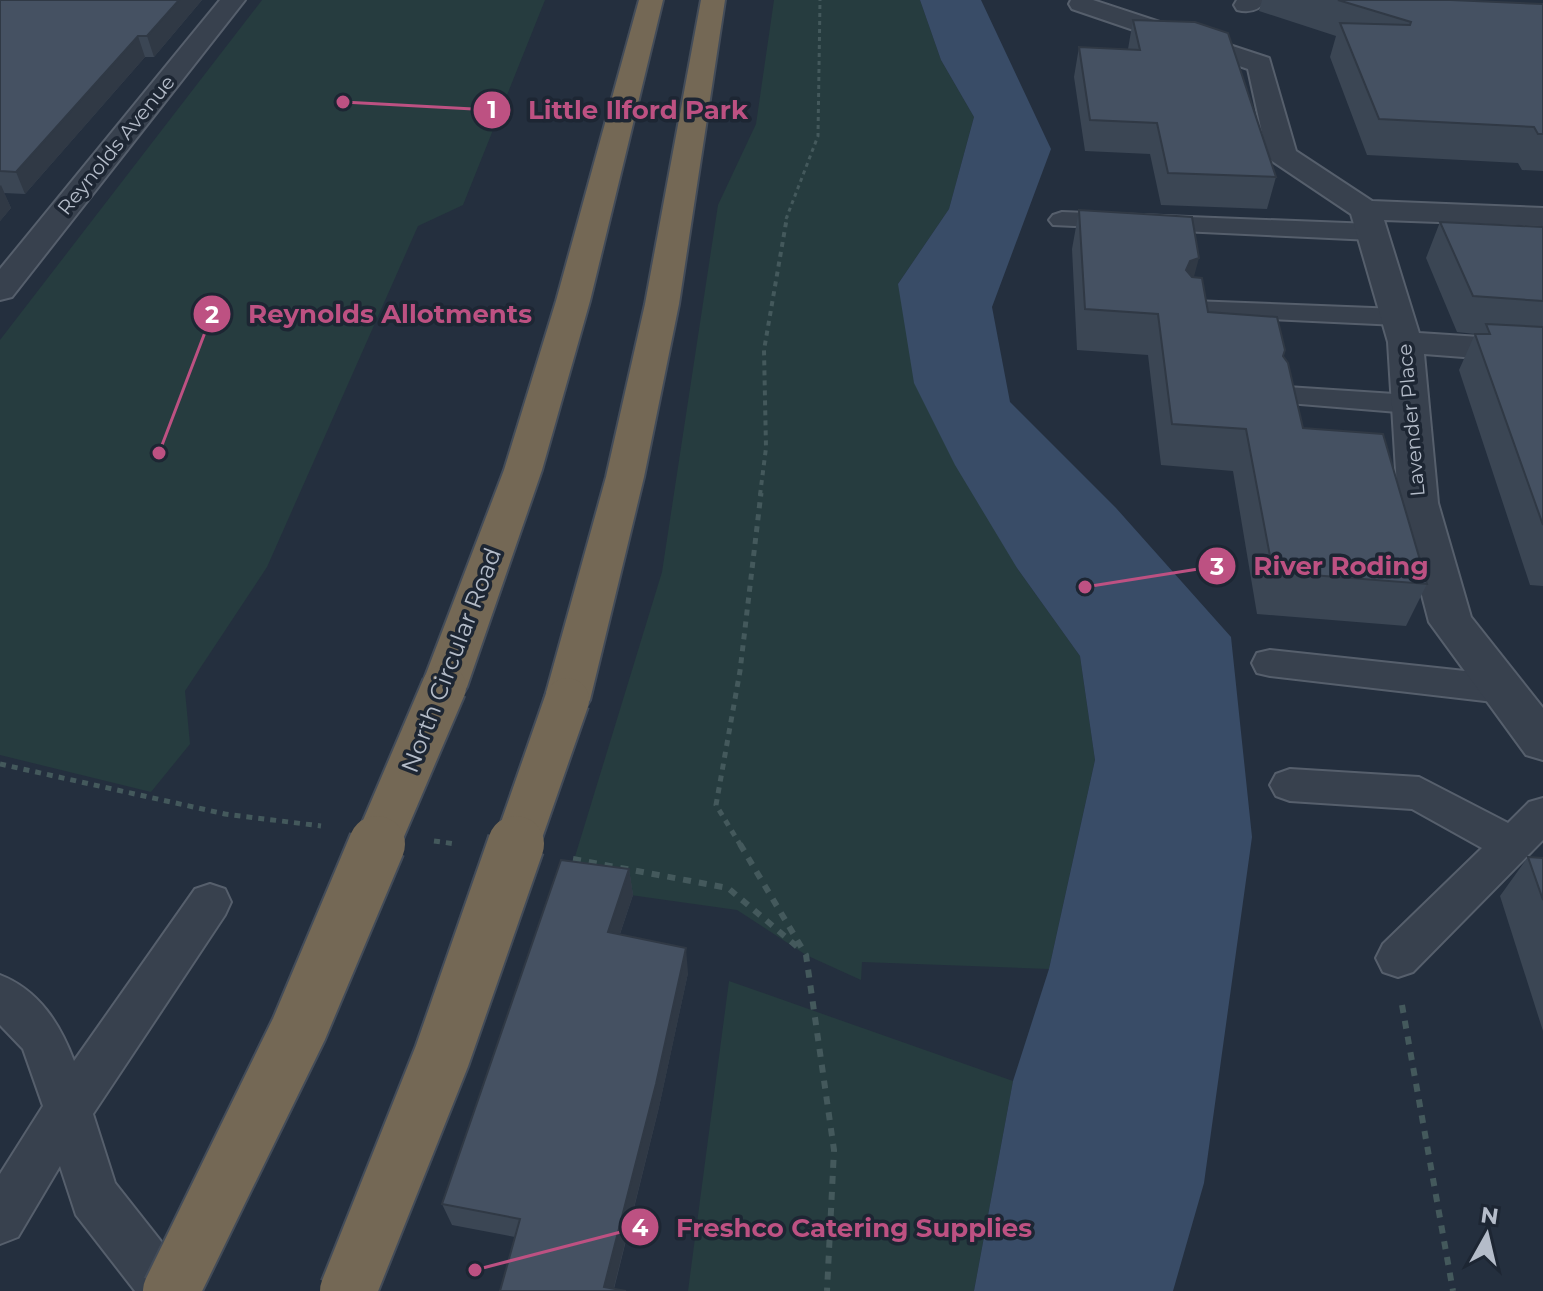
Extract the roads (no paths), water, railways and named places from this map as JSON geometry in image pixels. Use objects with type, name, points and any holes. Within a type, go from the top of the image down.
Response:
[{"type":"highway","name":"North Circular Road","points":[[169,1291],[299,1029],[444,687],[527,456],[573,301],[651,0]]},
{"type":"highway","points":[[348,1291],[442,1056],[567,700],[625,477],[659,318],[713,0]]},
{"type":"street","name":"Reynolds Avenue","points":[[0,290],[233,0]]},
{"type":"street","points":[[1081,4],[1260,64],[1282,155],[1368,221],[1543,217]]},
{"type":"street","name":"Lavender Place","points":[[1368,221],[1401,329],[1418,503],[1451,622],[1543,742]]},
{"type":"street","points":[[1401,329],[1543,352]]},
{"type":"lane","points":[[1062,220],[1368,221]]},
{"type":"lane","points":[[1192,309],[1401,329]]},
{"type":"lane","points":[[1287,396],[1410,404]]},
{"type":"lane","points":[[1270,663],[1502,689]]},
{"type":"lane","points":[[1290,785],[1419,793],[1512,845]]},
{"type":"lane","points":[[1398,958],[1543,814]]},
{"type":"lane","points":[[0,1219],[68,1110],[210,902]]},
{"type":"lane","points":[[0,995],[42,1036],[94,1197],[169,1291]]},
{"type":"water","points":[[920,0],[981,0],[1051,149],[992,307],[1010,402],[1116,508],[1231,637],[1252,837],[1204,1183],[1173,1291],[974,1291],[1013,1081],[1049,969],[1095,760],[1080,656],[1017,568],[955,465],[914,383],[898,284],[949,209],[974,117],[941,60]]},
{"type":"place","name":"Little Ilford Park","points":[[343,102]]},
{"type":"place","name":"Reynolds Allotments","points":[[159,453]]},
{"type":"place","name":"River Roding","points":[[1085,587]]},
{"type":"place","name":"Freshco Catering Supplies","points":[[475,1270]]}]
